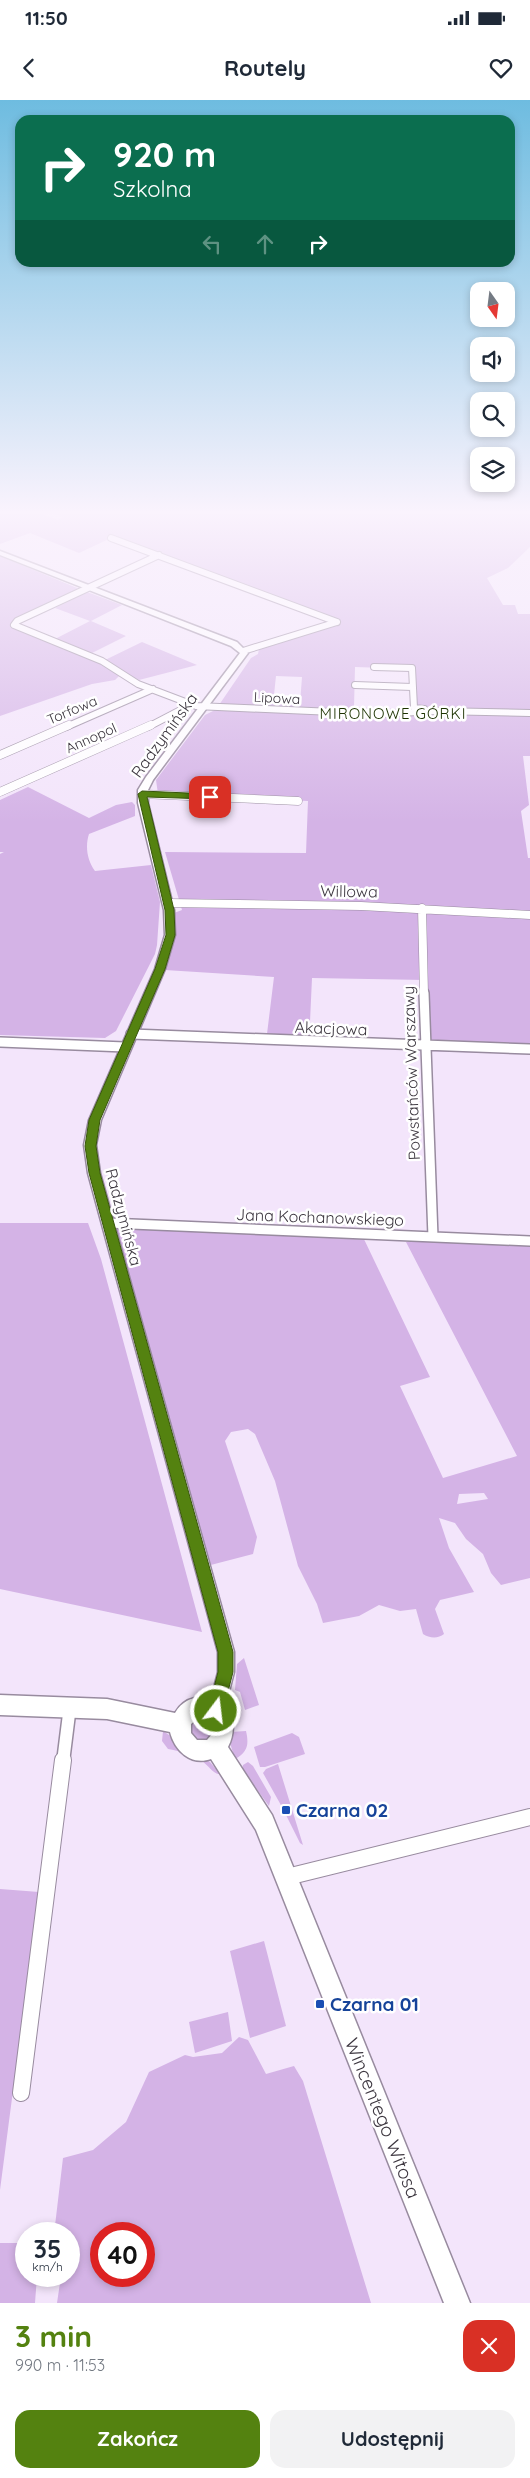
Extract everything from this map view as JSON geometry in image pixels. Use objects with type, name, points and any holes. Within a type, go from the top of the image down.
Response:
[{"type":"main road","points":[[0,1705],[70,1706],[129,1713],[181,1724]]},
{"type":"main road","points":[[202,1707],[216,1711],[224,1728],[223,1735],[215,1746],[208,1750],[193,1749],[183,1739],[181,1724],[184,1717],[195,1708],[202,1707]]},
{"type":"main road","name":"Wincentego Witosa","points":[[215,1746],[264,1823],[457,2303]]},
{"type":"street","name":"Lipowa","points":[[26,617],[17,621],[14,625],[102,661],[138,684],[204,707],[379,714],[437,711],[530,713]]},
{"type":"street","points":[[164,617],[234,644],[243,651],[337,622],[323,617]]},
{"type":"street","name":"Radzymińska","points":[[216,1711],[226,1672],[226,1652],[94,1173],[91,1136],[94,1120],[160,969],[169,944],[171,928],[168,903],[142,794],[149,779],[243,656],[243,651]]},
{"type":"street","points":[[355,685],[412,687],[412,668],[374,667]]},
{"type":"street","name":"Lipowa","points":[[412,687],[414,708],[437,711]]},
{"type":"street","name":"Torfowa","points":[[0,755],[153,690]]},
{"type":"street","name":"Annopol","points":[[0,792],[174,715],[192,704]]},
{"type":"street","points":[[142,794],[298,801]]},
{"type":"street","name":"Willowa","points":[[168,903],[422,908],[530,915]]},
{"type":"street","name":"Powstańców Warszawy","points":[[422,908],[433,1237]]},
{"type":"street","name":"Akacjowa","points":[[131,1034],[530,1049]]},
{"type":"street","points":[[0,1042],[125,1048]]},
{"type":"street","name":"Jana Kochanowskiego","points":[[108,1223],[530,1241]]},
{"type":"street","points":[[21,2093],[70,1706]]},
{"type":"street","points":[[287,1877],[530,1817]]},
{"type":"shaded area","points":[[0,617],[25,617],[11,624],[13,627],[55,639],[90,621],[79,617],[99,617],[91,621],[126,636],[88,655],[103,661],[142,642],[197,665],[139,680],[111,667],[120,675],[115,680],[92,684],[0,716]]},
{"type":"shaded area","points":[[322,617],[530,617],[530,711],[416,707],[414,669],[355,667],[354,707],[424,710],[403,713],[219,705],[251,658],[258,654],[259,649],[336,622]],"holes":[[[276,676],[302,677],[300,704],[273,704]]]},
{"type":"shaded area","points":[[217,709],[530,715],[530,756],[523,756],[529,805],[521,811],[528,858],[530,858],[530,1054],[426,1051],[425,980],[312,978],[309,1044],[266,1042],[274,977],[165,970],[175,934],[176,920],[174,913],[182,910],[165,852],[306,853],[308,801],[158,794],[156,780],[205,715]]},
{"type":"shaded area","points":[[28,787],[89,818],[116,805],[132,802],[135,805],[135,816],[89,834],[87,843],[89,858],[95,871],[151,865],[160,902],[155,954],[116,1031],[105,1038],[0,1035],[0,854],[4,852],[0,852],[0,800]]},
{"type":"shaded area","points":[[0,1223],[88,1223],[101,1259],[202,1632],[0,1589]]},
{"type":"shaded area","points":[[110,1223],[362,1235],[430,1377],[400,1386],[443,1478],[517,1456],[406,1242],[440,1238],[530,1243],[530,1578],[501,1585],[491,1573],[483,1554],[466,1539],[455,1523],[439,1518],[449,1548],[474,1592],[440,1600],[435,1609],[444,1634],[434,1637],[423,1634],[416,1609],[400,1611],[379,1605],[359,1616],[323,1623],[317,1604],[298,1566],[275,1481],[255,1434],[248,1429],[231,1432],[225,1441],[257,1537],[253,1554],[203,1567]],"holes":[[[484,1493],[488,1499],[457,1504],[459,1494]]]},
{"type":"shaded area","points":[[244,1658],[259,1705],[245,1710],[240,1692],[235,1690],[237,1664]]},
{"type":"shaded area","points":[[202,1716],[211,1720],[215,1729],[211,1738],[202,1742],[193,1738],[189,1729],[193,1720]]},
{"type":"shaded area","points":[[163,1731],[210,1762],[220,1774],[194,1756],[168,1749],[162,1741]]},
{"type":"shaded area","points":[[246,1731],[245,1750],[243,1754],[235,1759],[230,1743],[231,1732]]},
{"type":"shaded area","points":[[292,1733],[299,1737],[305,1754],[260,1767],[254,1747]]},
{"type":"shaded area","points":[[248,1762],[253,1766],[271,1797],[269,1806],[242,1769],[243,1765]]},
{"type":"shaded area","points":[[278,1764],[303,1845],[300,1843],[286,1815],[291,1813],[287,1804],[282,1807],[263,1773],[266,1769]]},
{"type":"shaded area","points":[[0,1889],[39,1892],[0,2190]]},
{"type":"shaded area","points":[[264,1941],[286,2026],[250,2038],[230,1951]]},
{"type":"shaded area","points":[[228,2012],[232,2041],[195,2053],[189,2022]]},
{"type":"shaded area","points":[[239,2037],[248,2040],[266,2074],[294,2066],[303,2081],[371,2303],[57,2303],[59,2287],[80,2287],[80,2222],[55,2222],[63,2158],[93,2150],[126,2122],[149,2072],[185,2055],[193,2057],[222,2053]]},
{"type":"shaded area","points":[[0,2243],[15,2243],[15,2287],[36,2287],[35,2303],[0,2303]]},
{"type":"place","name":"Czarna 02","points":[[286,1810]]},
{"type":"place","name":"Czarna 01","points":[[320,2004]]},
{"type":"district","name":"MIRONOWE GÓRKI","points":[[393,714]]},
{"type":"route","points":[[210,797],[142,794],[169,910],[171,928],[169,944],[160,969],[94,1120],[90,1146],[94,1173],[226,1652],[226,1672],[216,1711]]}]
